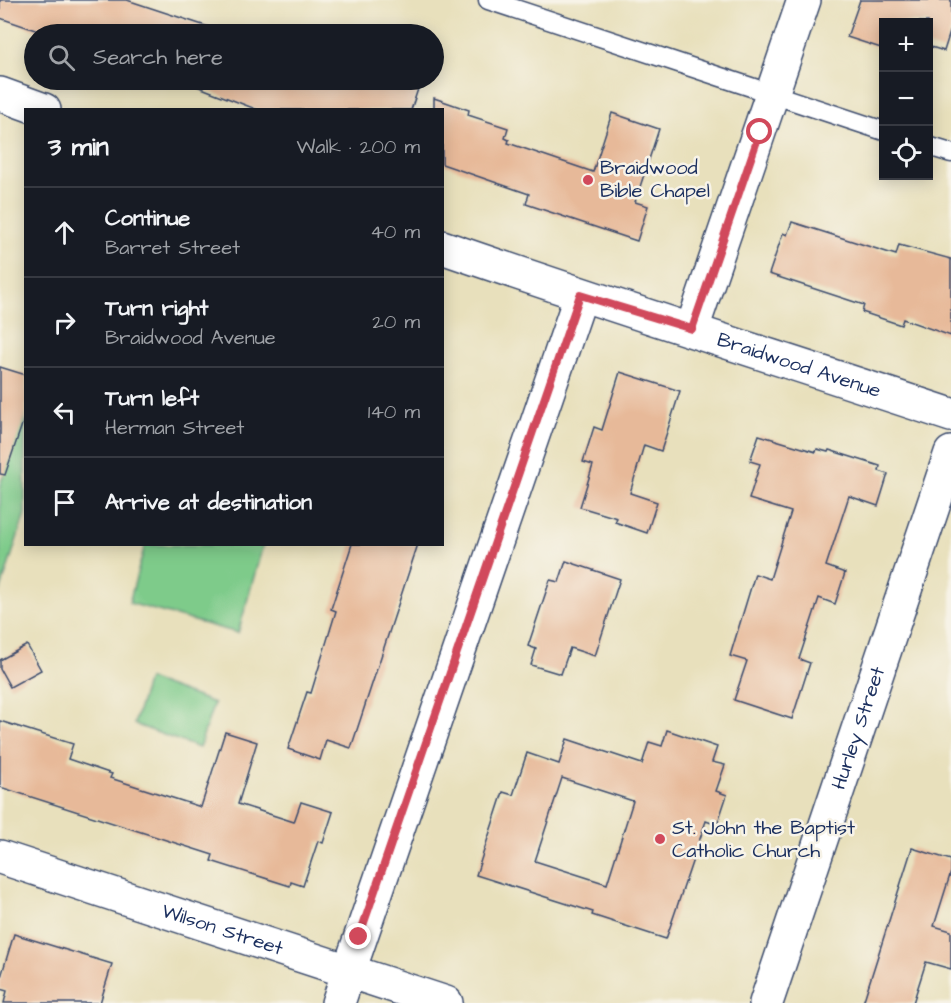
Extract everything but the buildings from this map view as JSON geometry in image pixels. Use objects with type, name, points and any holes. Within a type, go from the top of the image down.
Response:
[{"type":"street","points":[[692,329],[804,0]]},
{"type":"street","points":[[0,94],[38,108]]},
{"type":"street","name":"Braidwood Avenue","points":[[444,248],[580,295],[692,329],[951,415]]},
{"type":"street","points":[[338,1003],[580,295]]},
{"type":"street","name":"Hurley Street","points":[[766,1003],[951,453]]},
{"type":"street","name":"Wilson Street","points":[[0,858],[446,1003]]},
{"type":"lane","points":[[488,0],[879,129]]},
{"type":"lane","points":[[933,148],[951,153]]},
{"type":"green space","points":[[24,416],[24,517],[0,592],[0,485]]},
{"type":"green space","points":[[145,546],[263,546],[238,633],[129,603]]},
{"type":"green space","points":[[148,679],[214,703],[199,748],[134,724]]},
{"type":"place","name":"Braidwood Bible Chapel","points":[[588,180]]},
{"type":"place","name":"St. John the Baptist Catholic Church","points":[[660,839]]},
{"type":"route","points":[[359,937],[580,295],[692,329],[760,132]]}]
